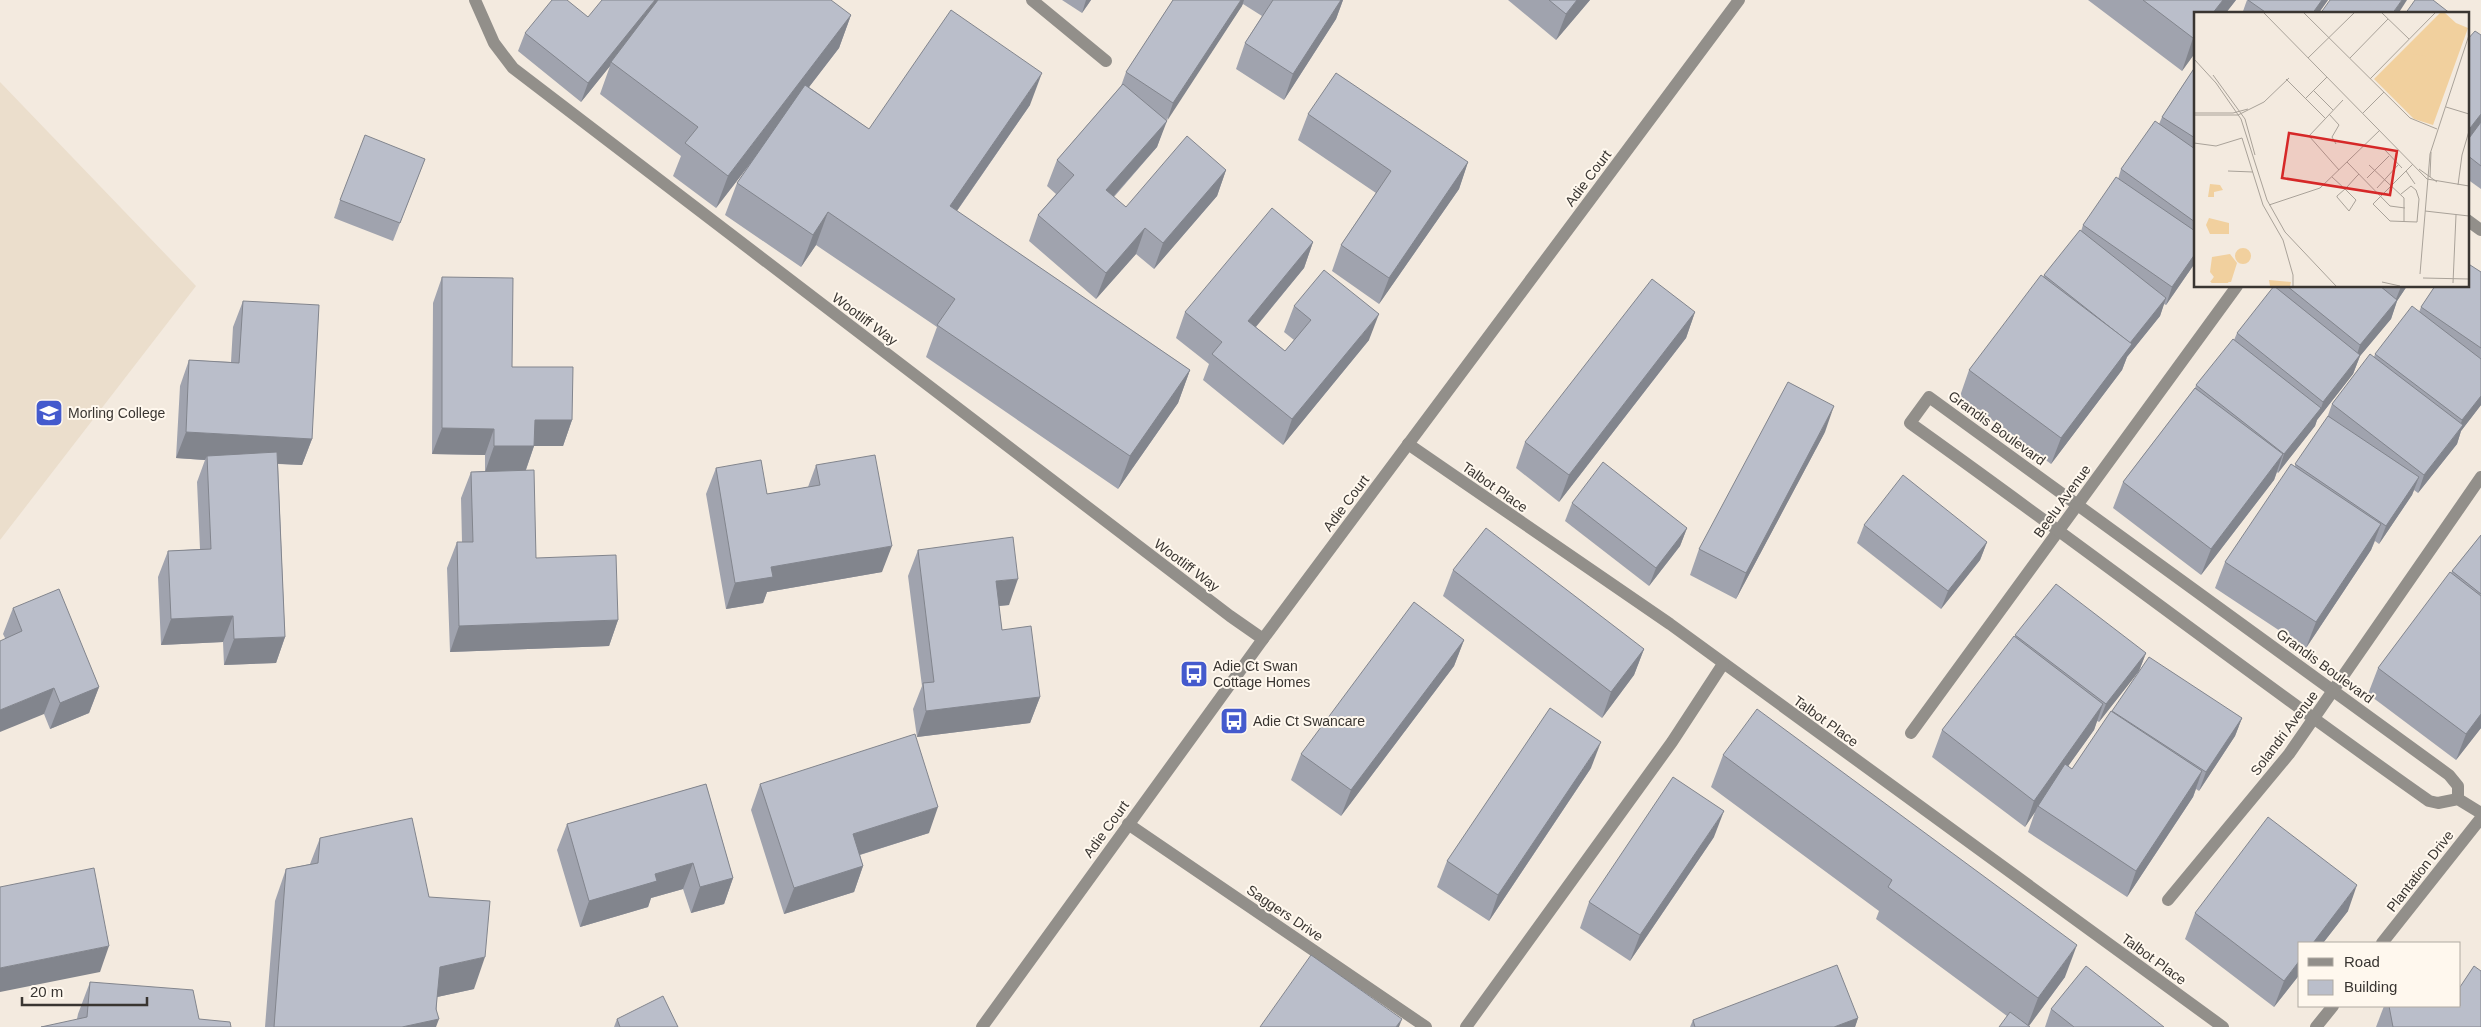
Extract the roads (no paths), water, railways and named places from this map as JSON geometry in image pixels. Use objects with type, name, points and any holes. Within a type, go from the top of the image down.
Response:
[{"type":"street","name":"Wootliff Way","points":[[475,0],[494,43],[512,68],[1230,616],[1263,639]]},
{"type":"street","points":[[1032,0],[1106,61]]},
{"type":"street","name":"Adie Court","points":[[982,1027],[1263,639],[1739,0]]},
{"type":"street","points":[[2468,221],[2481,230]]},
{"type":"street","name":"Beelu Avenue","points":[[1911,732],[2236,288]]},
{"type":"street","name":"Grandis Boulevard","points":[[1929,397],[2449,775],[2458,786],[2458,799],[2438,803],[2429,801],[2314,720],[2060,530],[1910,423],[1929,397]]},
{"type":"street","name":"Talbot Place","points":[[1408,444],[1670,624],[2223,1027]]},
{"type":"street","name":"Solandri Avenue","points":[[2168,900],[2289,754],[2481,477]]},
{"type":"street","points":[[1466,1027],[1672,742],[1723,664]]},
{"type":"street","points":[[2458,799],[2481,813]]},
{"type":"street","name":"Plantation Drive","points":[[2383,942],[2481,818]]},
{"type":"street","name":"Saggers Drive","points":[[1128,824],[1426,1027]]},
{"type":"street","points":[[2316,1027],[2331,1007]]},
{"type":"place","name":"Morling College","points":[[49,413]]},
{"type":"place","name":"Adie Ct Swan Cottage Homes","points":[[1194,674]]},
{"type":"place","name":"Adie Ct Swancare","points":[[1234,721]]}]
